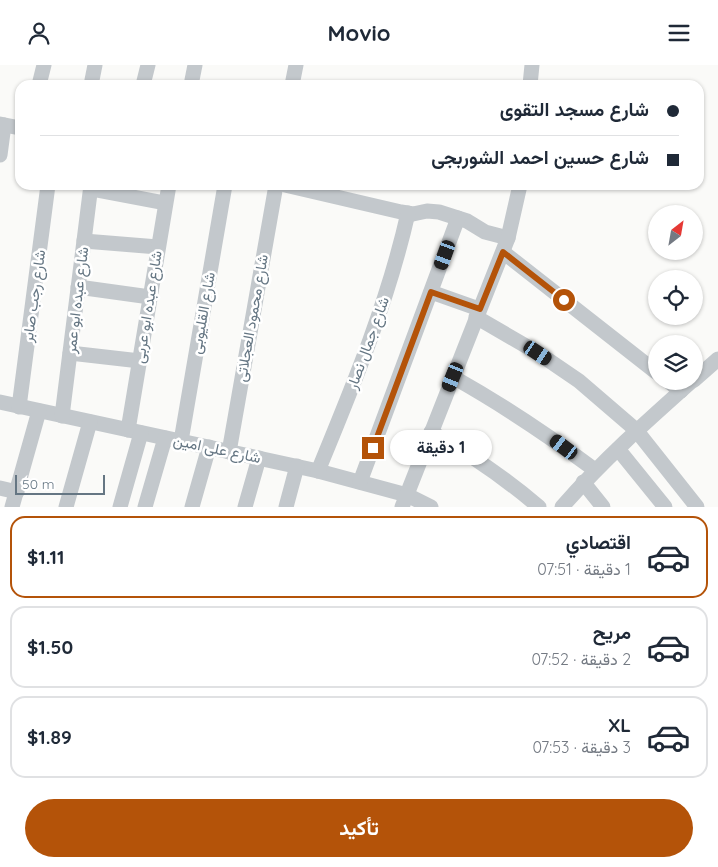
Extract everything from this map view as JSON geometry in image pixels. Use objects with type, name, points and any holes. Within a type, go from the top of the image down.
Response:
[{"type":"street","points":[[40,80],[44,65]]},
{"type":"street","points":[[92,80],[95,65]]},
{"type":"street","points":[[144,80],[148,65]]},
{"type":"street","points":[[192,80],[195,65]]},
{"type":"street","points":[[293,80],[296,65]]},
{"type":"street","points":[[530,80],[532,65]]},
{"type":"street","points":[[0,155],[2,125],[15,128]]},
{"type":"street","name":"شارع رجب صابر","points":[[19,407],[47,190]]},
{"type":"street","name":"شارع عبده ابو عمر","points":[[62,416],[91,190]]},
{"type":"street","points":[[105,190],[165,203]]},
{"type":"street","name":"شارع عبده ابو عربى","points":[[120,507],[134,431],[140,361],[168,190]]},
{"type":"street","name":"شارع القليوبى","points":[[181,441],[224,190]]},
{"type":"street","name":"شارع محمود العجلاتى","points":[[229,452],[275,190]]},
{"type":"street","points":[[307,190],[408,213],[434,211],[467,221],[505,245],[648,365]]},
{"type":"street","points":[[405,501],[505,245],[519,190]]},
{"type":"street","name":"شارع جمال نصار","points":[[318,471],[381,310],[398,258],[408,213]]},
{"type":"street","points":[[360,482],[458,218]]},
{"type":"street","points":[[84,241],[158,247]]},
{"type":"street","points":[[78,287],[150,297]]},
{"type":"street","points":[[431,292],[478,313],[579,381],[636,430],[697,507]]},
{"type":"street","points":[[70,353],[140,361]]},
{"type":"street","points":[[703,372],[718,359]]},
{"type":"street","points":[[453,377],[525,420],[595,470]]},
{"type":"street","points":[[562,507],[583,482],[636,430],[682,390]]},
{"type":"street","name":"شارع على امين","points":[[0,403],[318,471],[360,482],[405,501],[431,507]]},
{"type":"street","points":[[12,507],[39,411]]},
{"type":"street","points":[[66,507],[90,422]]},
{"type":"street","points":[[431,432],[482,462],[539,507]]},
{"type":"street","points":[[145,507],[165,438]]},
{"type":"street","points":[[192,507],[209,447]]},
{"type":"street","points":[[618,449],[665,507]]},
{"type":"street","points":[[245,507],[259,458]]},
{"type":"street","points":[[286,507],[297,466]]},
{"type":"street","points":[[583,482],[603,507]]},
{"type":"street","points":[[0,488],[17,492]]},
{"type":"route","points":[[373,448],[431,292],[480,309],[503,252],[564,300]]}]
